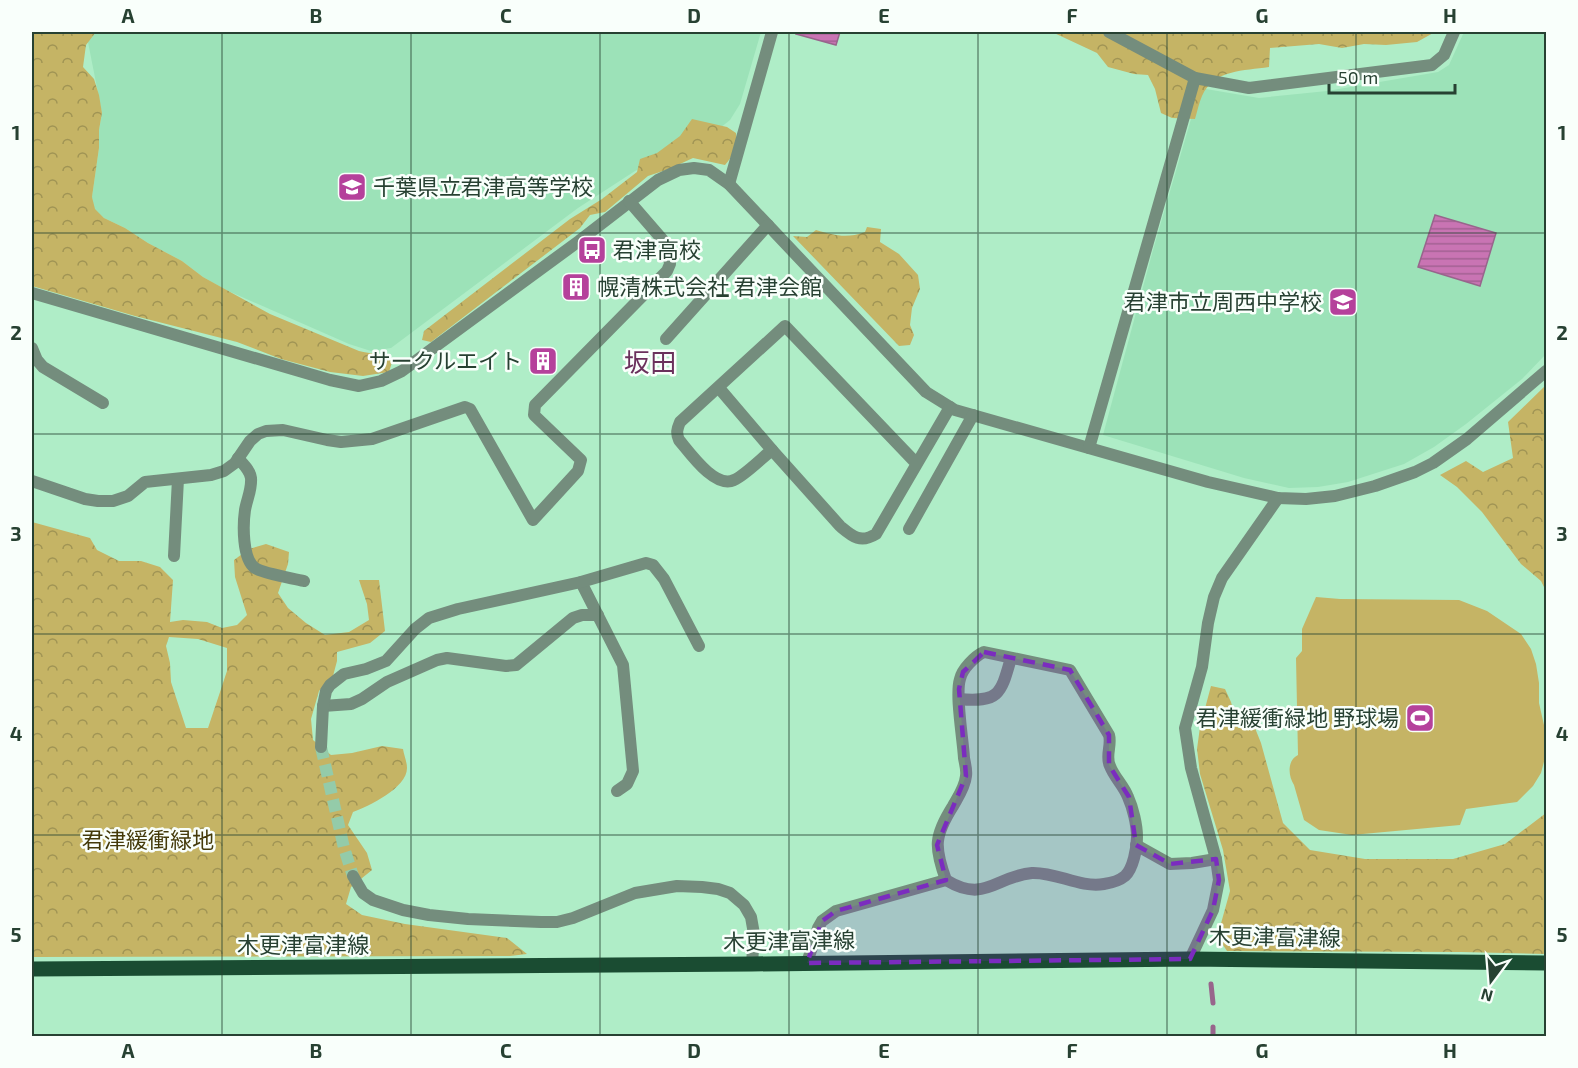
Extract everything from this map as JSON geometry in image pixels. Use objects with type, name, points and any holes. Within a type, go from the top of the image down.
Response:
[{"type":"main road","name":"木更津富津線","points":[[32,969],[1190,959],[1546,963]]},
{"type":"street","points":[[729,183],[772,32]]},
{"type":"street","points":[[1109,32],[1195,78],[1249,88],[1432,65],[1444,55],[1454,32]]},
{"type":"street","points":[[1089,448],[1195,78]]},
{"type":"street","points":[[32,296],[330,380],[359,386],[381,381],[402,371],[658,180],[679,170],[694,168],[709,170],[729,183],[926,392],[950,407],[1208,482],[1278,498],[1306,499],[1335,496],[1375,486],[1433,463],[1467,439],[1546,371]]},
{"type":"street","points":[[32,481],[85,499],[113,501],[128,496],[145,482],[211,475],[224,471],[235,463],[250,441],[266,431],[283,430],[341,442],[372,439],[465,407],[470,409],[533,520],[578,471],[581,460],[534,415],[535,405],[666,271],[670,264],[668,246],[629,201]]},
{"type":"street","points":[[666,339],[768,225]]},
{"type":"street","points":[[772,450],[735,480],[726,482],[707,472],[679,441],[677,435],[680,422],[785,326],[916,463]]},
{"type":"street","points":[[32,348],[43,367],[103,403]]},
{"type":"street","points":[[718,388],[840,526],[852,537],[860,539],[870,538],[876,534],[950,407]]},
{"type":"street","points":[[909,529],[973,415]]},
{"type":"street","points":[[238,458],[249,471],[251,478],[244,515],[245,548],[249,561],[257,569],[304,581]]},
{"type":"street","points":[[174,556],[178,479]]},
{"type":"street","points":[[1190,959],[1213,910],[1219,880],[1216,859],[1191,768],[1185,728],[1202,667],[1208,623],[1222,578],[1278,498]]},
{"type":"street","points":[[321,747],[326,692],[337,678],[386,661],[414,629],[429,618],[458,609],[580,582],[646,563],[653,565],[664,579],[699,646]]},
{"type":"street","points":[[580,582],[623,664],[633,771],[627,784],[617,791]]},
{"type":"street","points":[[323,706],[351,704],[387,682],[437,660],[455,659],[511,667],[528,656],[573,618],[582,615],[598,615]]},
{"type":"street","points":[[807,963],[822,921],[836,911],[946,880],[964,889],[976,890],[986,889],[1032,873],[1044,873],[1086,884],[1104,884],[1120,879],[1128,872],[1137,837],[1128,797],[1109,765],[1109,735],[1070,670],[984,652],[963,672],[959,699],[966,776],[959,796],[943,822],[937,845],[938,859],[946,880]]},
{"type":"street","points":[[959,699],[975,700],[990,698],[997,694],[1004,685],[1011,658]]},
{"type":"street","points":[[1136,845],[1170,864],[1216,859]]},
{"type":"street","points":[[353,876],[363,893],[374,900],[403,910],[468,919],[541,922],[557,922],[573,918],[635,893],[677,886],[718,889],[730,893],[744,905],[751,917],[754,934],[753,964]]},
{"type":"highlighted area","points":[[984,652],[1070,670],[1109,735],[1109,765],[1129,797],[1136,845],[1170,864],[1216,859],[1219,880],[1213,910],[1190,959],[807,963],[822,921],[836,911],[946,880],[937,845],[966,776],[959,689],[963,672]]},
{"type":"shaded area","name":"千葉県立君津高等学校","points":[[86,32],[761,32],[740,104],[730,120],[715,132],[635,171],[578,208],[391,348],[371,351],[349,344],[226,290],[203,277],[182,261],[104,218],[94,209],[92,197],[102,113]]},
{"type":"shaded area","points":[[797,32],[840,32],[836,45],[796,34]]},
{"type":"shaded area","name":"君津市立周西中学校","points":[[1464,32],[1546,32],[1546,354],[1522,379],[1434,447],[1404,464],[1348,482],[1318,487],[1289,488],[1244,478],[1103,435],[1200,88],[1259,98],[1327,91],[1438,72],[1449,65]]},
{"type":"shaded area","points":[[1435,215],[1496,233],[1480,286],[1418,267]]},
{"type":"green space","points":[[32,32],[96,32],[86,45],[83,67],[94,79],[102,113],[92,197],[95,209],[104,218],[125,228],[182,261],[203,277],[270,314],[359,351],[393,359],[389,372],[363,376],[330,372],[281,359],[237,342],[32,286]]},
{"type":"green space","points":[[1052,32],[1435,32],[1417,42],[1386,45],[1364,44],[1342,48],[1319,44],[1270,48],[1269,67],[1231,73],[1222,76],[1207,87],[1195,119],[1172,118],[1161,113],[1155,89],[1148,75],[1108,67],[1097,53]]},
{"type":"green space","points":[[692,119],[727,127],[736,133],[734,150],[725,165],[693,158],[648,176],[605,212],[590,215],[580,228],[431,342],[422,340],[424,331],[570,219],[602,199],[637,172],[640,159],[657,153],[680,136]]},
{"type":"green space","points":[[867,227],[881,229],[880,242],[899,254],[918,275],[920,289],[912,308],[910,325],[914,335],[910,345],[899,346],[793,236],[807,237],[816,230],[846,236],[865,232]]},
{"type":"green space","points":[[1546,385],[1546,591],[1541,581],[1521,564],[1482,512],[1457,487],[1440,475],[1466,461],[1483,472],[1513,458],[1508,422]]},
{"type":"green space","name":"君津緩衝緑地","points":[[32,522],[90,538],[97,550],[119,561],[141,561],[160,567],[173,580],[170,622],[183,620],[207,622],[222,628],[237,625],[247,615],[235,577],[234,560],[249,549],[266,544],[289,552],[288,564],[278,593],[288,608],[325,635],[349,632],[369,620],[367,604],[359,580],[379,580],[385,631],[370,643],[337,652],[333,676],[319,691],[311,719],[313,740],[331,755],[382,746],[403,749],[407,763],[405,775],[394,789],[377,801],[353,812],[348,825],[367,853],[372,870],[351,887],[346,904],[362,915],[405,924],[507,938],[527,954],[510,956],[32,957]],"holes":[[[169,637],[198,639],[227,648],[227,671],[208,728],[186,728],[171,682],[166,646]]]},
{"type":"green space","name":"君津緩衝緑地 野球場","points":[[1316,597],[1459,600],[1487,611],[1521,634],[1531,649],[1536,664],[1539,703],[1546,734],[1546,754],[1541,773],[1533,786],[1517,802],[1466,809],[1460,825],[1352,835],[1319,830],[1304,820],[1291,777],[1290,764],[1298,755],[1296,658],[1302,651],[1302,629]]},
{"type":"green space","points":[[1211,686],[1225,689],[1238,728],[1255,728],[1283,823],[1310,850],[1365,859],[1453,859],[1505,844],[1546,813],[1546,954],[1227,951],[1221,942],[1220,927],[1230,891],[1223,850],[1200,774],[1197,749],[1200,727]]},
{"type":"waterway","points":[[1211,984],[1213,1003]]},
{"type":"waterway","points":[[1213,1027],[1213,1036]]},
{"type":"tunnel","points":[[321,747],[344,848],[353,876]]},
{"type":"place","name":"千葉県立君津高等学校","points":[[352,187]]},
{"type":"place","name":"君津高校","points":[[592,250]]},
{"type":"place","name":"幌清株式会社 君津会館","points":[[576,287]]},
{"type":"place","name":"君津市立周西中学校","points":[[1343,302]]},
{"type":"place","name":"サークルエイト","points":[[543,361]]},
{"type":"place","name":"君津緩衝緑地 野球場","points":[[1420,718]]},
{"type":"district","name":"坂田","points":[[650,363]]}]
